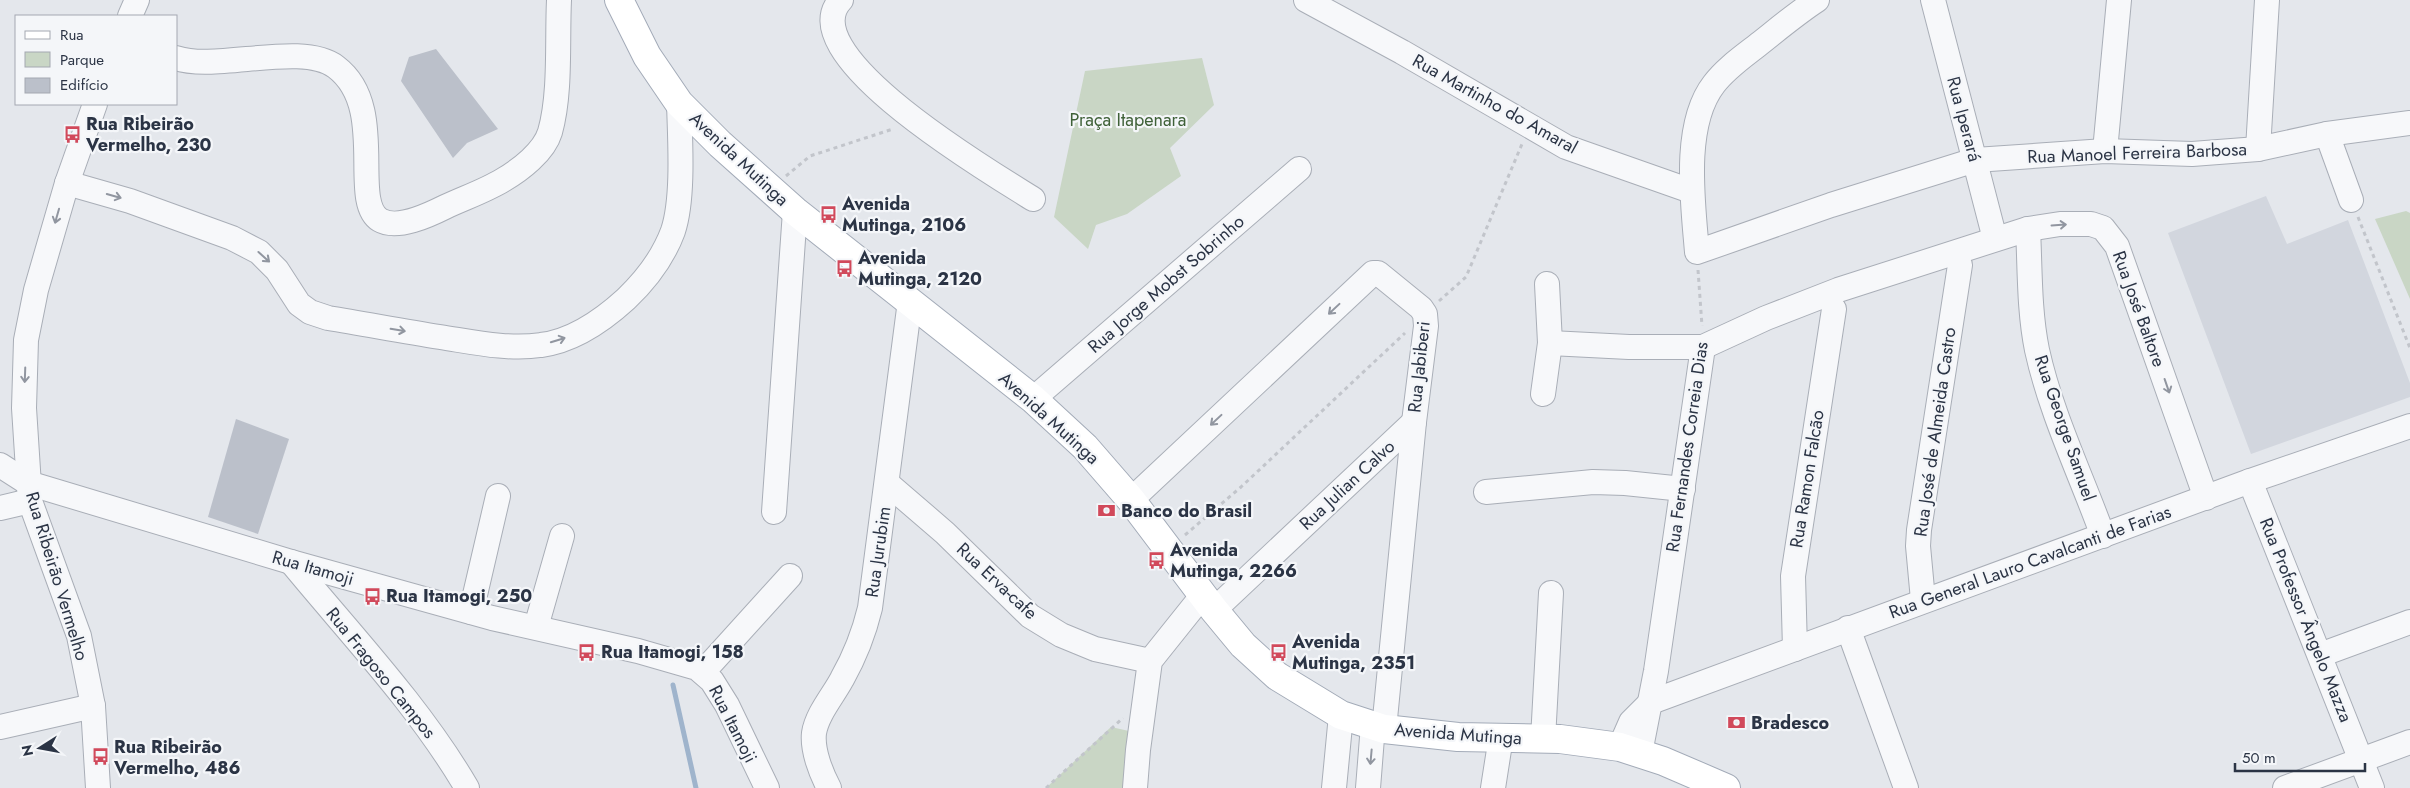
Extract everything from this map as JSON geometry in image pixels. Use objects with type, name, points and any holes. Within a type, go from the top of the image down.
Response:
[{"type":"main road","name":"Avenida Mutinga","points":[[619,0],[647,56],[679,103],[720,144],[795,211],[1033,399],[1085,446],[1131,500],[1208,603],[1243,645],[1277,676],[1341,715],[1379,727],[1458,737],[1543,739],[1630,750],[1663,761],[1726,788]]},
{"type":"street","points":[[130,15],[137,0]]},
{"type":"street","points":[[178,58],[202,61],[299,57],[319,59],[336,66],[355,88],[366,116],[367,190],[371,208],[375,216],[382,221],[392,224],[435,212],[504,180],[530,160],[541,147],[549,133],[555,96],[558,0]]},
{"type":"street","points":[[841,0],[836,5],[832,19],[835,34],[843,49],[861,73],[915,122],[1033,199]]},
{"type":"street","name":"Rua Martinho do Amaral","points":[[1306,0],[1402,52],[1566,147],[1692,191]]},
{"type":"street","points":[[1697,252],[1692,191],[1696,126],[1703,105],[1713,85],[1736,63],[1817,0]]},
{"type":"street","name":"Rua Iperará","points":[[1933,0],[1995,238]]},
{"type":"street","points":[[2105,150],[2119,0]]},
{"type":"street","points":[[2258,149],[2267,0]]},
{"type":"street","points":[[67,183],[130,201],[232,238],[265,258],[277,270],[299,304],[310,312],[328,318],[458,340],[512,347],[542,345],[574,336],[610,313],[640,286],[660,261],[673,230],[680,179],[679,103]]},
{"type":"street","name":"Rua Ribeirão Vermelho","points":[[95,105],[67,183],[36,290],[26,340],[24,408],[29,492],[79,636],[93,706],[98,788]]},
{"type":"street","name":"Rua Manoel Ferreira Barbosa","points":[[1697,252],[1831,205],[1974,160],[2105,150],[2192,154],[2258,149],[2327,134],[2410,123]]},
{"type":"street","points":[[2327,134],[2351,200]]},
{"type":"street","name":"Rua Jorge Mobst Sobrinho","points":[[1033,399],[1299,169]]},
{"type":"street","points":[[774,512],[795,211]]},
{"type":"street","name":"Rua José Baltore","points":[[1703,347],[1766,318],[1838,290],[1995,238],[2028,229],[2060,224],[2091,224],[2102,228],[2117,246],[2206,498]]},
{"type":"street","name":"Rua George Samuel","points":[[2028,229],[2033,317],[2037,349],[2045,383],[2103,536]]},
{"type":"street","name":"Rua José de Almeida Castro","points":[[1923,600],[1918,546],[1919,530],[1960,264]]},
{"type":"street","name":"Rua Jabiberi","points":[[1131,500],[1370,276],[1378,273],[1425,314],[1426,326],[1379,727],[1368,788]]},
{"type":"street","points":[[1542,394],[1550,343],[1547,284]]},
{"type":"street","name":"Rua Jurubim","points":[[829,788],[815,747],[816,723],[843,678],[863,637],[870,608],[910,301]]},
{"type":"street","name":"Rua Ramon Falcão","points":[[1795,649],[1793,576],[1834,309]]},
{"type":"street","points":[[1550,343],[1629,347],[1703,347]]},
{"type":"street","name":"Rua Fernandes Correia Dias","points":[[1651,702],[1703,347]]},
{"type":"street","name":"Rua Julian Calvo","points":[[1150,661],[1208,603],[1414,422]]},
{"type":"street","name":"Rua General Lauro Cavalcanti de Farias","points":[[1651,702],[1923,600],[2250,481],[2410,426]]},
{"type":"street","name":"Rua Itamoji","points":[[0,465],[29,492],[471,612],[673,660],[703,672],[712,681],[727,705],[767,788]]},
{"type":"street","name":"Rua Professor Ângelo Mazza","points":[[2250,481],[2372,788]]},
{"type":"street","points":[[1486,492],[1593,482],[1625,482],[1682,489]]},
{"type":"street","name":"Rua Erva-cafe","points":[[887,483],[945,533],[1030,616],[1062,634],[1095,648],[1150,661]]},
{"type":"street","points":[[0,508],[29,492]]},
{"type":"street","points":[[471,612],[498,496]]},
{"type":"street","points":[[536,627],[562,536]]},
{"type":"street","name":"Rua Fragoso Campos","points":[[290,562],[387,678],[450,759],[467,788]]},
{"type":"street","points":[[703,672],[790,576]]},
{"type":"street","points":[[1543,739],[1551,593]]},
{"type":"street","points":[[2320,655],[2410,622]]},
{"type":"street","points":[[1848,628],[1906,788]]},
{"type":"street","points":[[1136,788],[1150,661]]},
{"type":"street","points":[[1630,750],[1631,722],[1651,702]]},
{"type":"street","points":[[0,727],[93,706]]},
{"type":"street","points":[[1334,788],[1341,715]]},
{"type":"street","points":[[1493,788],[1501,737]]},
{"type":"street","points":[[2285,788],[2410,742]]},
{"type":"path","points":[[771,189],[810,156],[915,122]]},
{"type":"path","points":[[1194,527],[1241,487],[1466,277],[1529,126]]},
{"type":"path","points":[[2351,200],[2410,348]]},
{"type":"path","name":"Rua Fernandes Correia Dias","points":[[1697,252],[1703,347]]},
{"type":"path","points":[[1046,788],[1111,727],[1145,701]]},
{"type":"shaded area","points":[[2266,196],[2287,244],[2348,220],[2410,383],[2410,397],[2251,454],[2168,233]]},
{"type":"green space","name":"Praça Itapenara","points":[[1202,58],[1214,105],[1170,148],[1181,176],[1127,214],[1096,225],[1088,249],[1054,217],[1085,71]]},
{"type":"green space","points":[[2406,211],[2410,213],[2410,299],[2375,219]]},
{"type":"green space","points":[[1111,727],[1129,731],[1123,788],[1046,788]]},
{"type":"building","points":[[436,49],[498,129],[467,143],[453,158],[401,81],[409,57]]},
{"type":"building","points":[[236,419],[289,439],[258,534],[208,517]]},
{"type":"waterway","points":[[673,685],[696,788]]},
{"type":"place","name":"Rua Ribeirão Vermelho, 230","points":[[72,134]]},
{"type":"place","name":"Avenida Mutinga, 2106","points":[[828,214]]},
{"type":"place","name":"Avenida Mutinga, 2120","points":[[844,268]]},
{"type":"place","name":"Banco do Brasil","points":[[1107,511]]},
{"type":"place","name":"Avenida Mutinga, 2266","points":[[1156,560]]},
{"type":"place","name":"Rua Itamogi, 250","points":[[372,596]]},
{"type":"place","name":"Rua Itamogi, 158","points":[[587,652]]},
{"type":"place","name":"Avenida Mutinga, 2351","points":[[1278,652]]},
{"type":"place","name":"Bradesco","points":[[1737,723]]},
{"type":"place","name":"Rua Ribeirão Vermelho, 486","points":[[100,757]]}]
